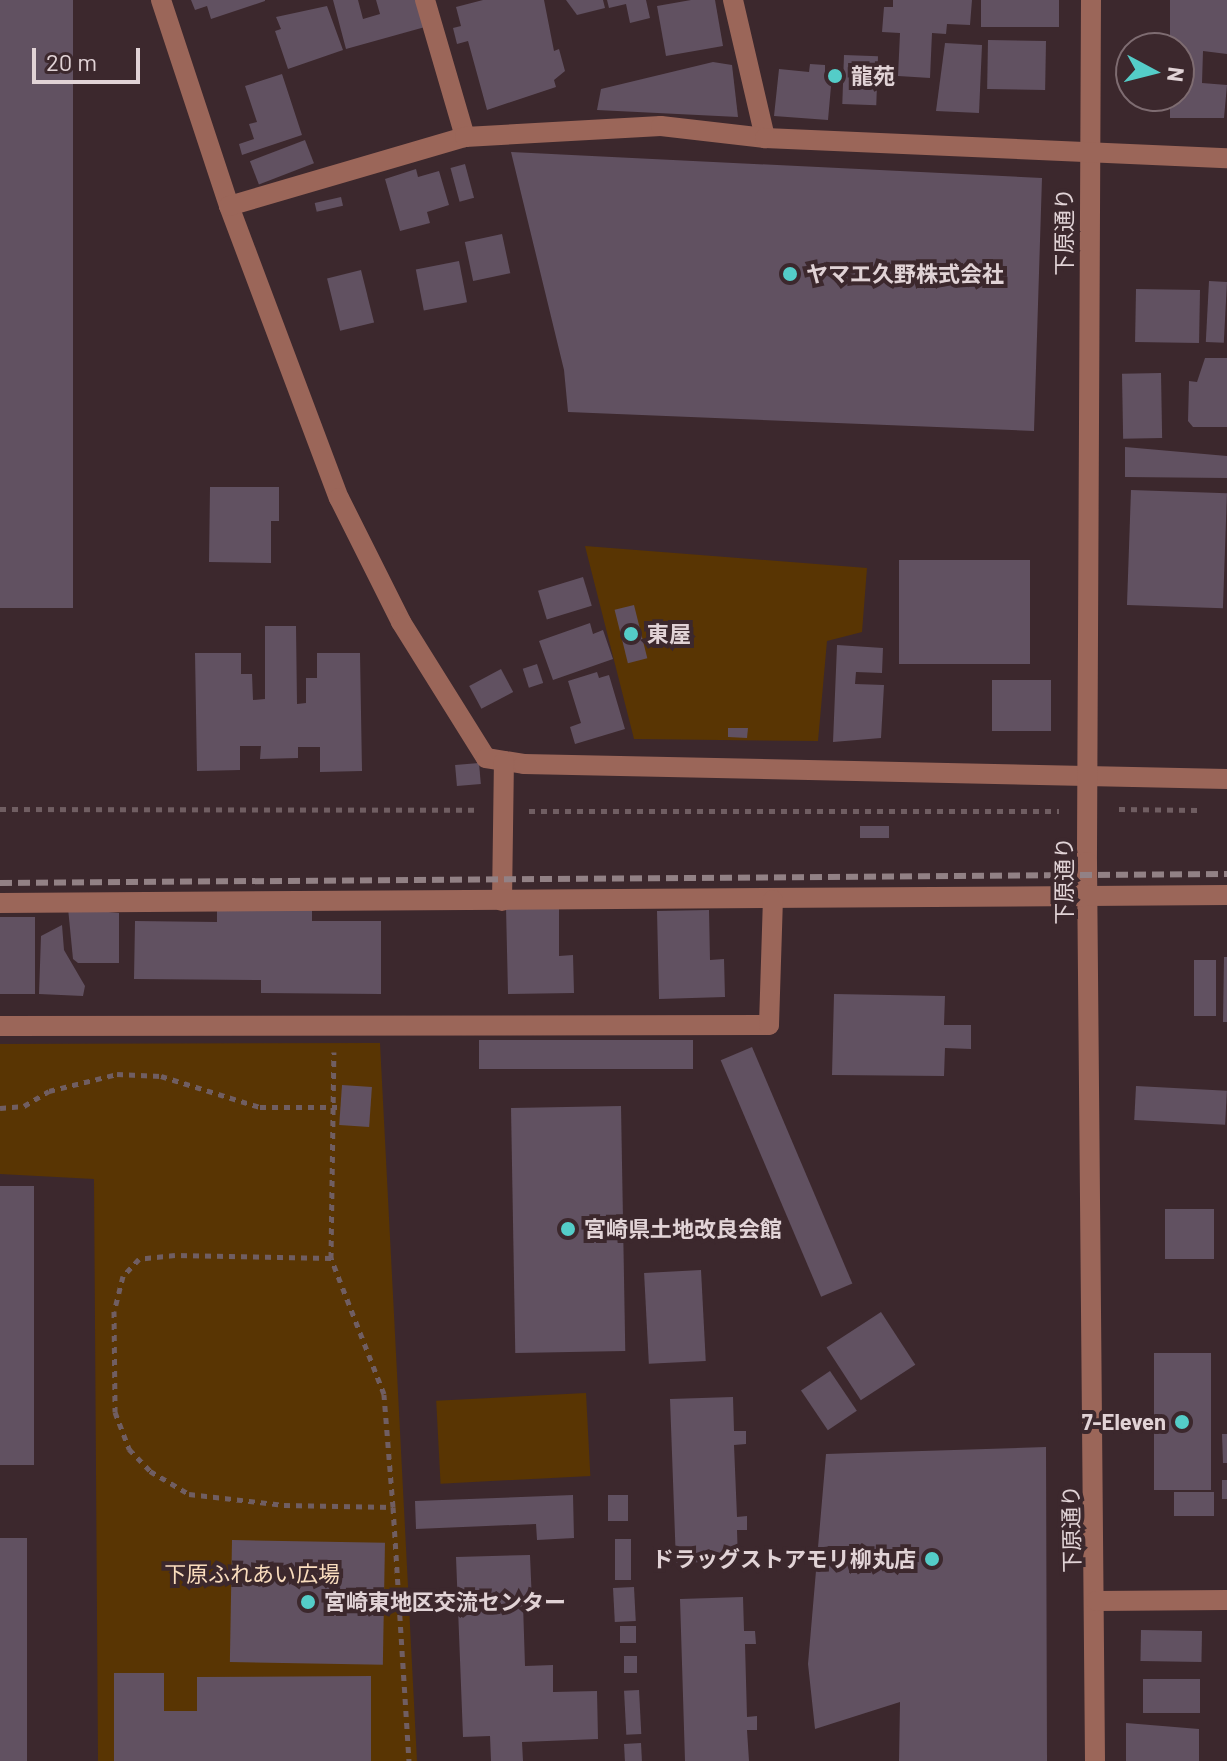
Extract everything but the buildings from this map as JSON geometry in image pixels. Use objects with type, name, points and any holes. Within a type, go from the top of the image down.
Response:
[{"type":"street","points":[[161,0],[229,206],[346,512],[401,622],[461,725],[486,758],[504,761],[1227,779]]},
{"type":"street","points":[[425,0],[465,137]]},
{"type":"street","points":[[733,0],[765,138]]},
{"type":"street","name":"下原通り","points":[[1091,0],[1087,896],[1096,1601],[1095,1761]]},
{"type":"street","points":[[229,206],[465,137],[661,126],[765,138],[1227,158]]},
{"type":"street","points":[[502,901],[504,761]]},
{"type":"street","points":[[0,903],[1227,895]]},
{"type":"street","points":[[0,1026],[769,1025],[773,900]]},
{"type":"street","points":[[1096,1601],[1227,1600]]},
{"type":"path","points":[[1119,809],[1213,810]]},
{"type":"path","points":[[334,1043],[331,1258],[384,1394],[409,1761]]},
{"type":"path","points":[[0,1108],[24,1106],[49,1091],[117,1074],[161,1076],[260,1107],[337,1107]]},
{"type":"path","points":[[331,1258],[139,1259],[123,1276],[114,1311],[115,1412],[129,1449],[150,1471],[189,1494],[284,1505],[393,1507]]},
{"type":"green space","points":[[585,546],[867,568],[862,632],[827,641],[818,741],[634,739]]},
{"type":"green space","name":"下原ふれあい広場","points":[[380,1043],[417,1761],[98,1761],[94,1179],[0,1174],[0,1044]]},
{"type":"green space","points":[[586,1393],[590,1476],[441,1484],[436,1401]]},
{"type":"railway","points":[[0,883],[1227,874]]},
{"type":"place","name":"龍苑","points":[[835,76]]},
{"type":"place","name":"ヤマエ久野株式会社","points":[[790,274]]},
{"type":"place","name":"東屋","points":[[631,634]]},
{"type":"place","name":"宮崎県土地改良会館","points":[[568,1229]]},
{"type":"place","name":"7-Eleven","points":[[1182,1422]]},
{"type":"place","name":"ドラッグストアモリ柳丸店","points":[[932,1559]]},
{"type":"place","name":"宮崎東地区交流センター","points":[[308,1602]]}]
